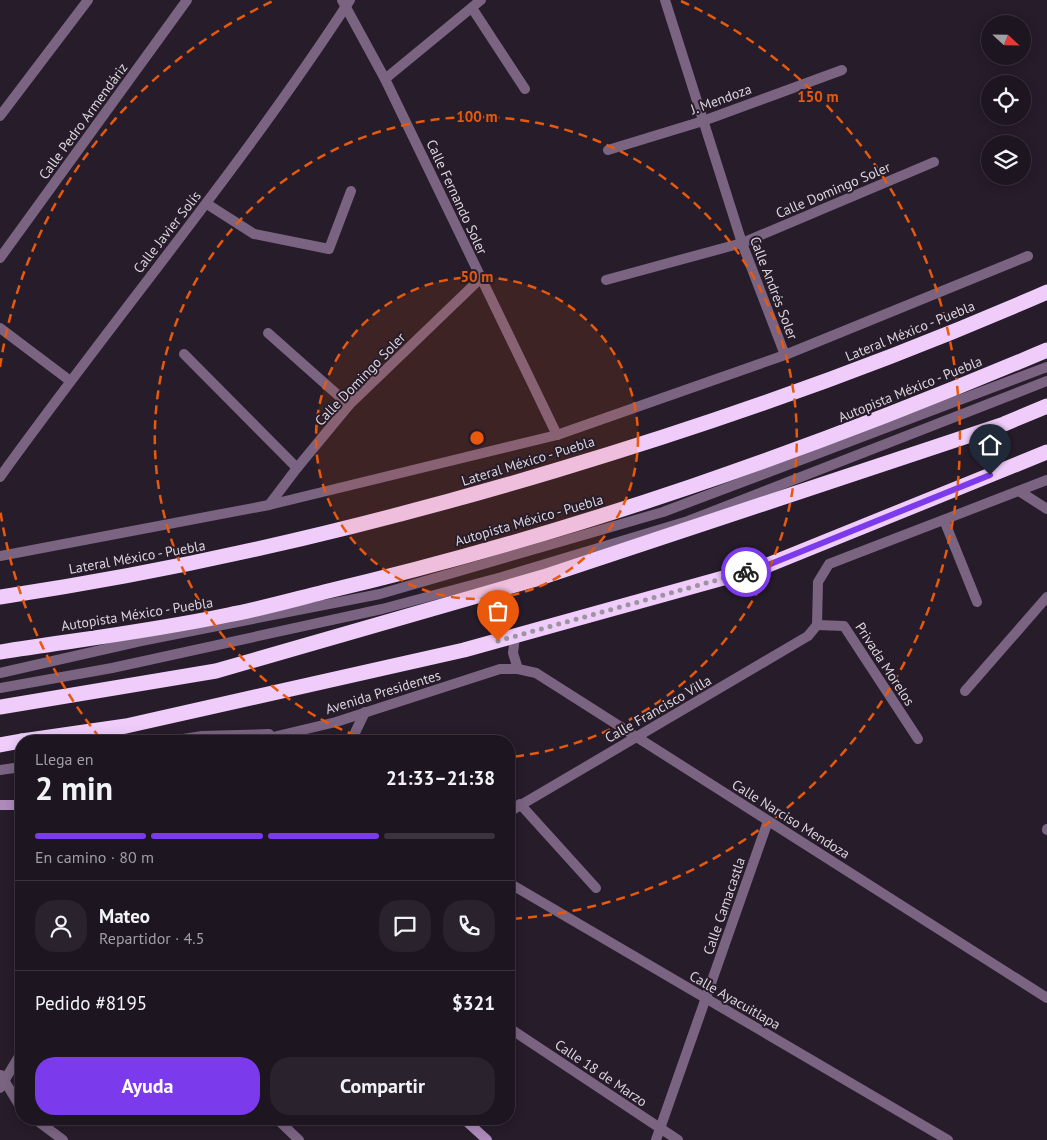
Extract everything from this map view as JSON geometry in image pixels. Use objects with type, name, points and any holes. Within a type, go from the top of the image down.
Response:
[{"type":"highway","name":"Lateral México - Puebla","points":[[0,597],[200,563],[351,528],[447,503],[758,406],[886,358],[1047,292]]},
{"type":"highway","name":"Autopista México - Puebla","points":[[0,652],[107,637],[231,615],[378,579],[559,530],[691,488],[842,434],[1047,350]]},
{"type":"highway","points":[[0,707],[216,671],[543,577],[1004,424],[1047,406]]},
{"type":"highway","points":[[64,735],[126,726],[454,653],[763,567],[1047,452]]},
{"type":"highway","points":[[0,744],[15,742]]},
{"type":"main road","points":[[0,805],[15,805]]},
{"type":"main road","points":[[471,1125],[487,1140]]},
{"type":"street","points":[[0,116],[88,0]]},
{"type":"street","name":"Calle Pedro Armendáriz","points":[[0,258],[187,0]]},
{"type":"street","points":[[385,79],[481,0]]},
{"type":"street","name":"Calle Andrés Soler","points":[[0,556],[269,506],[557,435],[785,355],[742,244],[665,0]]},
{"type":"street","name":"Calle Fernando Soler","points":[[346,2],[557,435]]},
{"type":"street","name":"Calle Javier Solís","points":[[0,477],[70,380],[207,204],[346,2]]},
{"type":"street","points":[[472,8],[525,89]]},
{"type":"street","name":"J. Mendoza","points":[[608,150],[703,121],[842,70]]},
{"type":"street","name":"Calle Domingo Soler","points":[[606,280],[742,244],[934,162]]},
{"type":"street","points":[[207,204],[254,234],[329,249],[351,191]]},
{"type":"street","points":[[785,355],[1028,256]]},
{"type":"street","name":"Calle Domingo Soler","points":[[269,506],[297,468],[349,405],[480,279]]},
{"type":"street","points":[[0,328],[70,380]]},
{"type":"street","points":[[268,333],[349,405]]},
{"type":"street","points":[[184,354],[297,468]]},
{"type":"street","points":[[0,673],[140,642],[390,592],[663,512],[1047,367]]},
{"type":"street","points":[[0,688],[112,668],[362,613],[502,577],[688,521],[1047,381]]},
{"type":"street","points":[[817,625],[818,582],[829,564],[1047,480]]},
{"type":"street","points":[[1020,491],[1047,509]]},
{"type":"street","points":[[944,520],[977,602]]},
{"type":"street","points":[[965,691],[1047,597]]},
{"type":"street","name":"Calle Francisco Villa","points":[[515,808],[637,738],[808,636],[817,625]]},
{"type":"street","name":"Privada Morelos","points":[[817,625],[844,626],[918,739]]},
{"type":"street","points":[[515,636],[513,653],[518,669]]},
{"type":"street","name":"Avenida Presidentes","points":[[283,735],[365,712],[500,669],[518,669]]},
{"type":"street","name":"Calle Narciso Mendoza","points":[[518,669],[536,673],[1047,998]]},
{"type":"street","points":[[354,735],[365,712]]},
{"type":"street","points":[[232,735],[292,733]]},
{"type":"street","points":[[0,770],[15,768]]},
{"type":"street","points":[[520,804],[596,888]]},
{"type":"street","name":"Calle Camacastla","points":[[656,1140],[707,1000],[768,821]]},
{"type":"street","name":"Calle Ayacuitlapa","points":[[515,887],[948,1140]]},
{"type":"street","name":"Calle 18 de Marzo","points":[[515,1032],[660,1130],[678,1140]]},
{"type":"street","points":[[15,1062],[2,1081],[15,1099]]},
{"type":"street","points":[[43,1125],[62,1140]]},
{"type":"street","points":[[283,1125],[298,1140]]},
{"type":"way so far","points":[[498,641],[746,572]]},
{"type":"route","points":[[746,572],[763,567],[990,475]]}]
